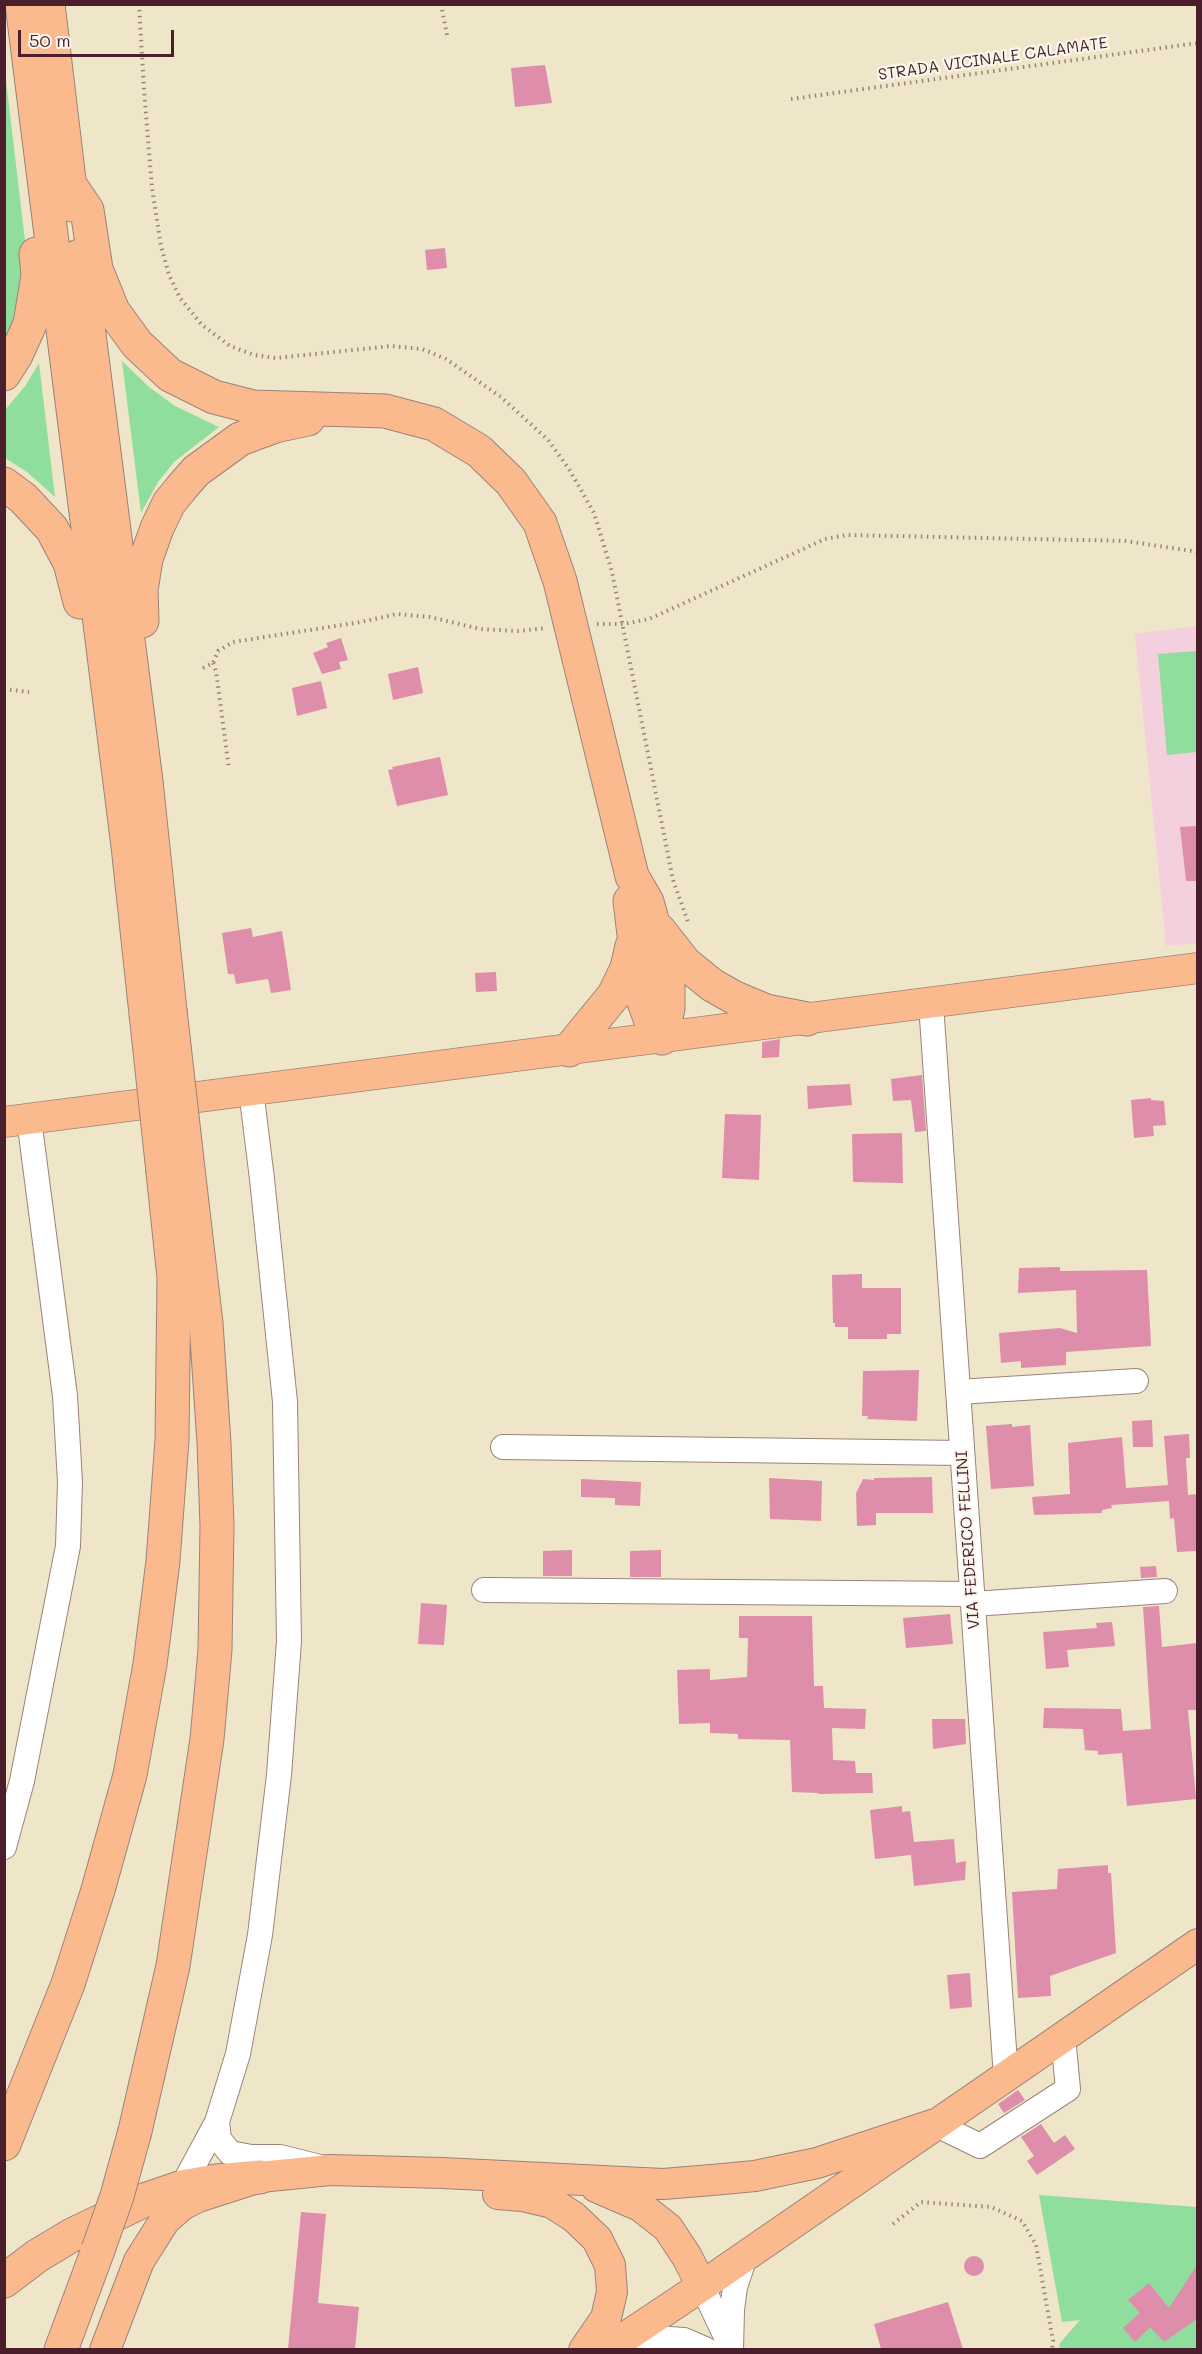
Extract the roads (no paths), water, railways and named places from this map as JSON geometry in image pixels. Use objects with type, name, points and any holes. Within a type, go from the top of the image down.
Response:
[{"type":"highway","points":[[31,7],[70,184],[146,781],[158,1012],[175,1170],[206,1323],[218,1526],[215,1650],[207,1739],[173,1966],[135,2131],[117,2196],[61,2349]]},
{"type":"highway","points":[[4,374],[16,355],[30,324],[38,275],[15,74],[31,7]]},
{"type":"highway","points":[[31,7],[125,826],[158,1012]]},
{"type":"highway","points":[[70,184],[87,210],[96,268],[113,311],[137,344],[170,375],[214,397],[253,407],[385,411],[434,424],[479,451],[511,482],[540,523],[560,581],[632,876],[630,904],[643,929],[712,985],[735,998],[766,1011],[807,1019]]},
{"type":"highway","points":[[146,781],[154,702],[141,614],[141,590],[146,559],[169,503],[196,471],[240,439],[275,426],[349,410]]},
{"type":"highway","points":[[4,484],[23,498],[52,529],[70,563],[79,596],[98,742],[125,826]]},
{"type":"highway","points":[[643,929],[641,993],[651,1021],[662,1038]]},
{"type":"highway","points":[[568,1050],[614,995],[643,929]]},
{"type":"highway","points":[[4,2144],[68,1984],[98,1890],[130,1775],[150,1664],[163,1561],[172,1430],[175,1170]]},
{"type":"highway","points":[[4,2281],[37,2256],[72,2235],[147,2199],[182,2187],[260,2177]]},
{"type":"main road","points":[[17,1121],[1197,968]]},
{"type":"main road","points":[[601,2348],[702,2286],[1197,1944]]},
{"type":"main road","points":[[105,2349],[139,2261],[165,2220],[182,2205],[198,2197],[260,2177],[330,2170],[663,2184],[755,2176],[817,2163],[934,2124]]},
{"type":"main road","points":[[443,2173],[487,2194],[522,2196],[552,2203],[574,2217],[597,2240],[610,2265],[612,2292],[601,2348]]},
{"type":"main road","points":[[582,2181],[640,2206],[668,2228],[702,2286]]},
{"type":"street","name":"VIA FEDERICO FELLINI","points":[[931,1004],[1006,2077]]},
{"type":"street","points":[[182,2187],[218,2122],[238,2054],[260,1935],[279,1775],[289,1641],[285,1402],[251,1090]]},
{"type":"street","points":[[4,1846],[22,1780],[68,1546],[70,1482],[65,1396],[17,1121]]},
{"type":"street","points":[[958,1392],[1136,1381]]},
{"type":"street","points":[[503,1448],[962,1453]]},
{"type":"street","points":[[484,1590],[972,1599],[1165,1592]]},
{"type":"street","points":[[934,2124],[980,2146],[1068,2090],[1063,2037]]},
{"type":"street","points":[[218,2122],[219,2139],[231,2153],[251,2157],[280,2157],[330,2170]]},
{"type":"street","points":[[731,2349],[735,2288],[747,2254]]},
{"type":"street","points":[[702,2286],[718,2316],[731,2349]]},
{"type":"street","points":[[601,2348],[655,2338],[684,2340],[707,2349]]}]
